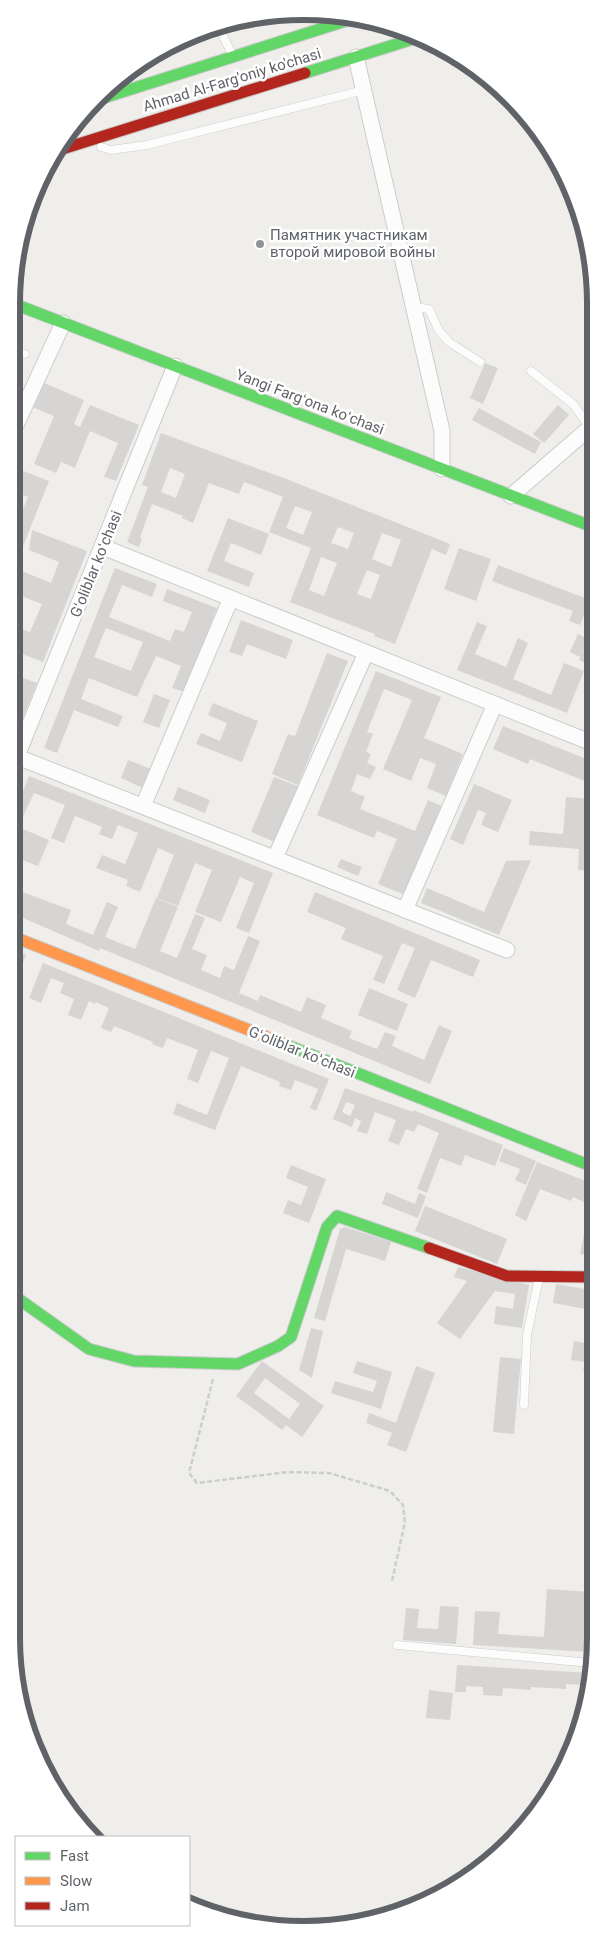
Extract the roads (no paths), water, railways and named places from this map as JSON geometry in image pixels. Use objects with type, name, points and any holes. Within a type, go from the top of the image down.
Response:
[{"type":"main road","name":"Ahmad Al-Farg'oniy ko'chasi","points":[[111,95],[342,22]]},
{"type":"main road","name":"Ahmad Al-Farg'oniy ko'chasi","points":[[67,147],[408,40]]},
{"type":"main road","name":"Yangi Fargʻona koʻchasi","points":[[20,306],[587,525]]},
{"type":"main road","name":"Gʻoliblar koʻchasi","points":[[20,939],[587,1164]]},
{"type":"main road","points":[[20,1300],[89,1348],[134,1361],[238,1364],[278,1346],[291,1337],[327,1227],[337,1216],[507,1276],[539,1278],[587,1277]]},
{"type":"street","points":[[356,57],[442,431],[442,469]]},
{"type":"street","points":[[20,416],[63,323]]},
{"type":"street","name":"Gʻoliblar koʻchasi","points":[[20,748],[175,366]]},
{"type":"street","points":[[511,496],[587,430]]},
{"type":"street","points":[[103,547],[587,741]]},
{"type":"street","points":[[143,806],[231,598]]},
{"type":"street","points":[[275,858],[366,652]]},
{"type":"street","points":[[405,910],[494,704]]},
{"type":"street","points":[[20,760],[143,806],[506,950]]},
{"type":"lane","points":[[221,32],[232,56]]},
{"type":"lane","points":[[84,142],[111,150],[147,145],[364,90]]},
{"type":"lane","points":[[414,307],[430,309],[439,331],[450,342],[480,362]]},
{"type":"lane","points":[[20,352],[25,354]]},
{"type":"lane","points":[[531,372],[573,404],[587,421]]},
{"type":"lane","points":[[524,1405],[527,1335],[539,1278]]},
{"type":"lane","points":[[397,1645],[586,1662]]},
{"type":"place","name":"Памятник участникам второй мировой войны","points":[[260,244]]}]
